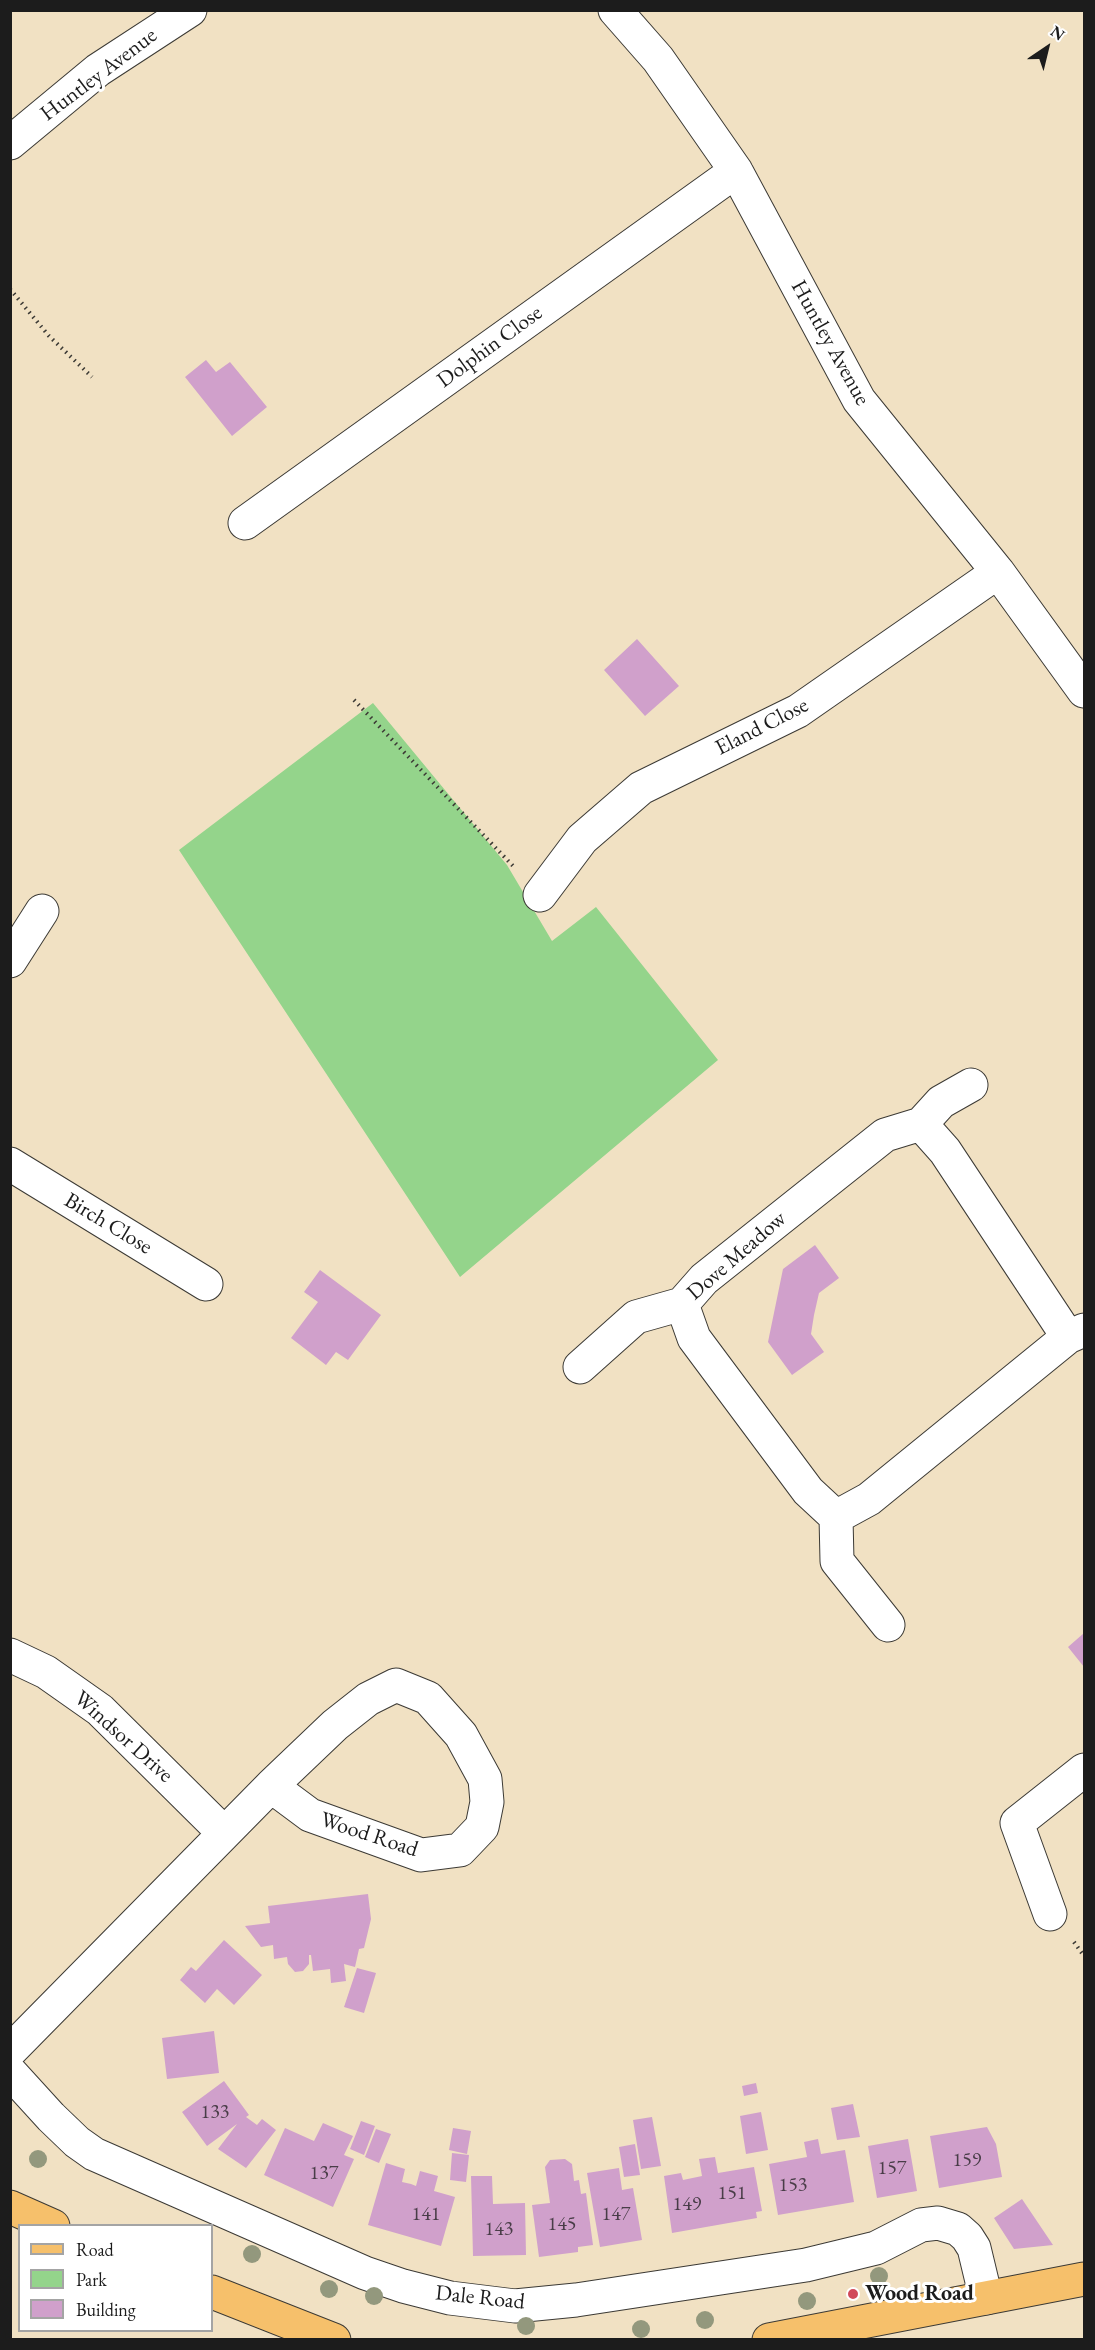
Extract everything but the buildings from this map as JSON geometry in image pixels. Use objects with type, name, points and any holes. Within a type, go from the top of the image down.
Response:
[{"type":"main road","points":[[10,2207],[48,2224]]},
{"type":"main road","points":[[769,2340],[1084,2279]]},
{"type":"main road","points":[[213,2292],[334,2340]]},
{"type":"street","name":"Huntley Avenue","points":[[10,142],[98,70],[190,10]]},
{"type":"street","name":"Huntley Avenue","points":[[615,10],[658,59],[736,171],[859,400],[998,572],[1084,691]]},
{"type":"street","name":"Dolphin Close","points":[[244,523],[736,171]]},
{"type":"street","name":"Eland Close","points":[[540,895],[582,838],[641,788],[798,711],[998,572]]},
{"type":"street","points":[[10,961],[42,911]]},
{"type":"street","points":[[888,1626],[837,1561],[836,1517],[869,1499],[1076,1334],[945,1151],[921,1124],[941,1102],[971,1085]]},
{"type":"street","name":"Dove Meadow","points":[[836,1517],[808,1491],[694,1338],[682,1304],[704,1279],[885,1135],[921,1124]]},
{"type":"street","name":"Birch Close","points":[[10,1164],[206,1284]]},
{"type":"street","points":[[580,1367],[636,1317],[682,1304]]},
{"type":"street","name":"Windsor Drive","points":[[10,1655],[46,1672],[100,1710],[224,1833]]},
{"type":"street","name":"Wood Road","points":[[10,2051],[272,1785],[335,1725],[368,1699],[396,1685],[428,1698],[461,1735],[485,1779],[487,1802],[482,1827],[460,1850],[421,1856],[310,1815],[272,1785]]},
{"type":"street","points":[[1050,1914],[1017,1823],[1084,1770]]},
{"type":"street","name":"Dale Road","points":[[10,2072],[51,2117],[77,2142],[94,2154],[365,2273],[441,2296],[515,2306],[576,2300],[806,2265],[876,2248],[921,2225],[938,2223],[958,2229],[967,2236],[974,2248],[986,2298]]},
{"type":"path","points":[[10,289],[50,336],[92,377]]},
{"type":"path","points":[[354,700],[540,895]]},
{"type":"green space","points":[[373,703],[507,865],[552,941],[596,907],[718,1060],[460,1277],[179,850]]},
{"type":"place","name":"Wood Road","points":[[853,2294]]}]
